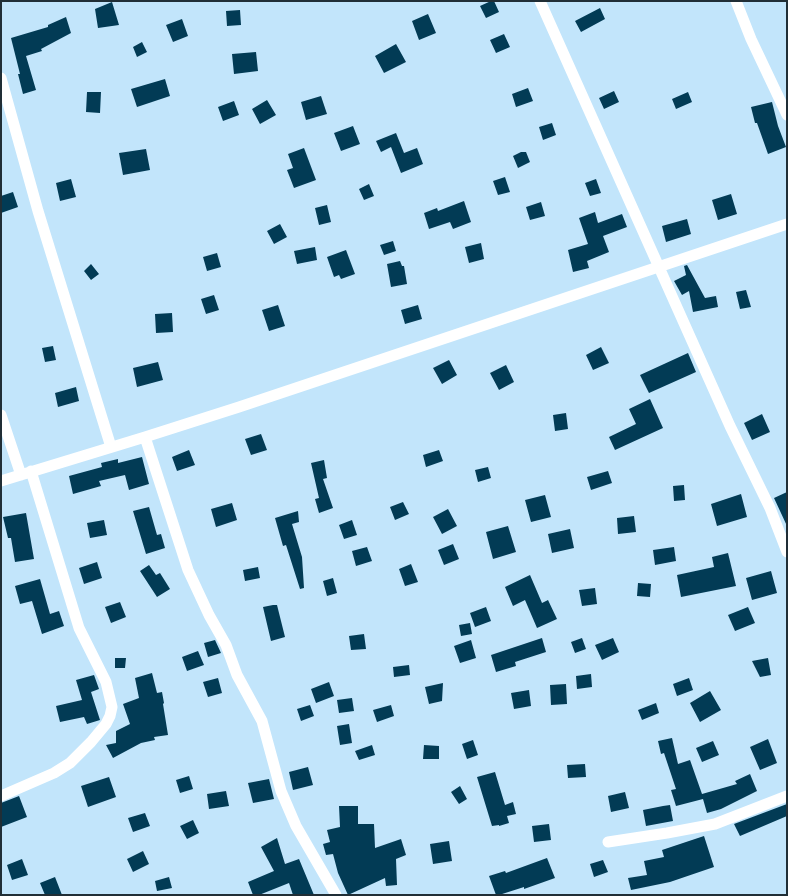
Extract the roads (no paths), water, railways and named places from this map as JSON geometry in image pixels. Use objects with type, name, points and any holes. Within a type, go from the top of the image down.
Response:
[{"type":"street","points":[[540,1],[730,426],[770,508],[787,552]]},
{"type":"street","points":[[736,1],[787,115]]},
{"type":"street","points":[[1,78],[38,211],[111,447]]},
{"type":"street","points":[[1,481],[145,437],[787,224]]},
{"type":"street","points":[[1,415],[26,473],[79,628],[106,682],[112,707],[106,724],[70,763],[54,773],[1,796]]},
{"type":"street","points":[[145,437],[188,570],[209,615],[226,645],[237,675],[262,721],[281,791],[296,826],[336,895]]},
{"type":"street","points":[[608,842],[715,824],[787,796]]}]
